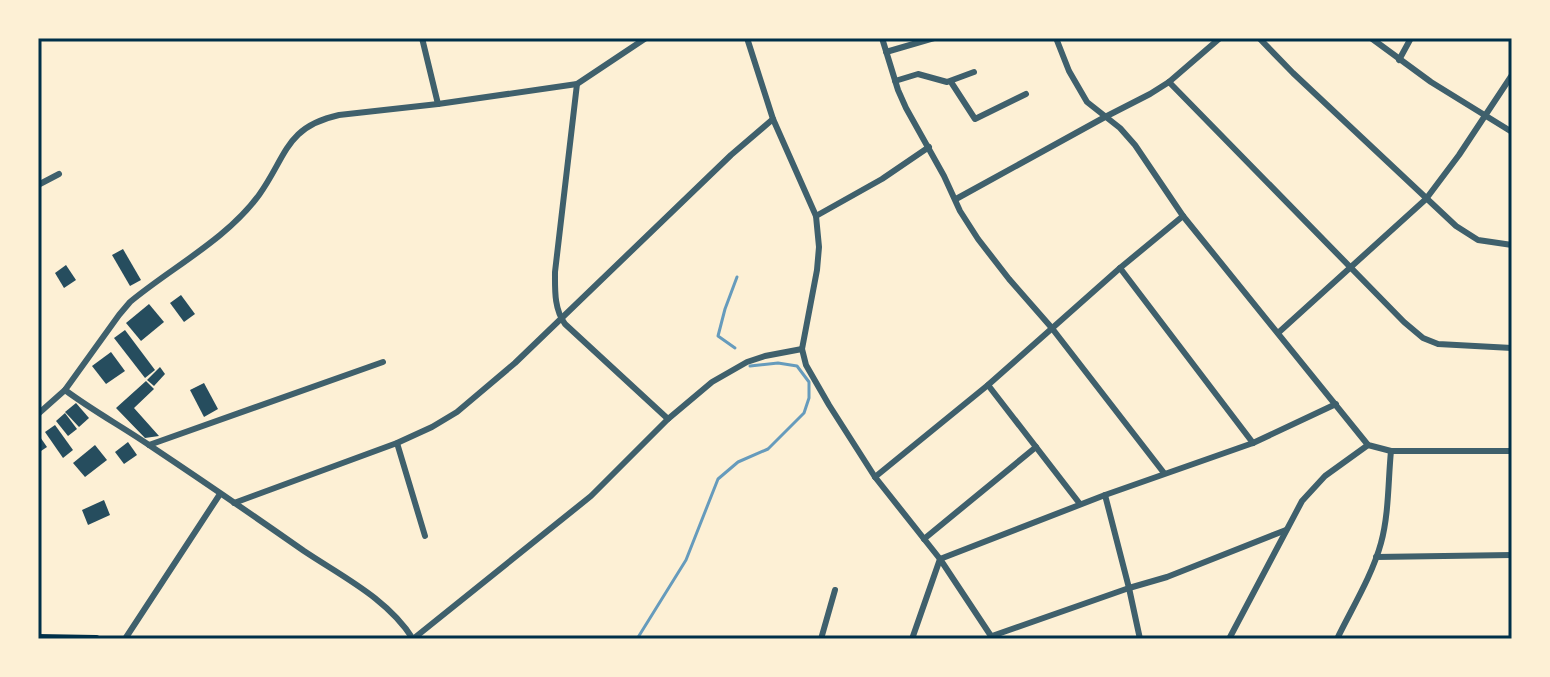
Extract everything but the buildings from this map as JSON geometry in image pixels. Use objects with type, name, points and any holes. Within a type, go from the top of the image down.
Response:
[{"type":"main road","points":[[38,638],[96,639]]},
{"type":"street","points":[[422,38],[438,104]]},
{"type":"street","points":[[38,414],[65,390],[130,302],[247,210],[287,148],[306,126],[339,115],[577,84],[646,38]]},
{"type":"street","points":[[747,38],[773,119],[816,216],[819,247],[802,349],[806,365],[875,477],[940,559],[992,638],[1205,563],[1286,530]]},
{"type":"street","points":[[882,38],[895,81],[910,115],[960,211],[986,249],[1164,473]]},
{"type":"street","points":[[886,52],[934,38]]},
{"type":"street","points":[[1056,38],[1069,71],[1084,97],[1135,145],[1183,216],[1368,445],[1391,451],[1512,451]]},
{"type":"street","points":[[956,199],[1169,82],[1220,38]]},
{"type":"street","points":[[1259,38],[1456,226],[1472,237],[1512,245]]},
{"type":"street","points":[[1371,38],[1399,60],[1512,132]]},
{"type":"street","points":[[1399,60],[1411,38]]},
{"type":"street","points":[[895,81],[918,74],[951,82],[974,72]]},
{"type":"street","points":[[1278,333],[1426,199],[1512,75]]},
{"type":"street","points":[[951,82],[975,119],[1026,94]]},
{"type":"street","points":[[1169,82],[1404,322],[1431,342],[1512,348]]},
{"type":"street","points":[[577,84],[555,272],[555,296],[560,317],[668,419]]},
{"type":"street","points":[[234,503],[397,443],[457,412],[507,370],[731,155],[773,119]]},
{"type":"street","points":[[816,216],[867,188],[929,147]]},
{"type":"street","points":[[38,185],[59,174]]},
{"type":"street","points":[[875,477],[988,385],[1051,327],[1183,216]]},
{"type":"street","points":[[1120,268],[1253,443]]},
{"type":"street","points":[[65,390],[385,605],[413,639],[591,496],[668,419],[712,382],[738,366],[765,356],[802,349]]},
{"type":"street","points":[[149,445],[383,362]]},
{"type":"street","points":[[988,385],[1080,504]]},
{"type":"street","points":[[912,639],[940,559],[1080,504],[1253,443],[1336,404]]},
{"type":"street","points":[[397,443],[425,536]]},
{"type":"street","points":[[1229,639],[1302,501],[1325,476],[1368,445]]},
{"type":"street","points":[[924,539],[1036,447]]},
{"type":"street","points":[[1337,639],[1381,542],[1391,451]]},
{"type":"street","points":[[125,639],[220,494]]},
{"type":"street","points":[[1105,495],[1140,639]]},
{"type":"street","points":[[1376,557],[1512,555]]},
{"type":"street","points":[[821,639],[835,590]]},
{"type":"waterway","points":[[735,348],[718,336],[737,277]]},
{"type":"waterway","points":[[637,639],[686,560],[718,479],[738,462],[768,449],[804,413],[809,398],[809,382],[797,366],[778,363],[750,366]]}]
